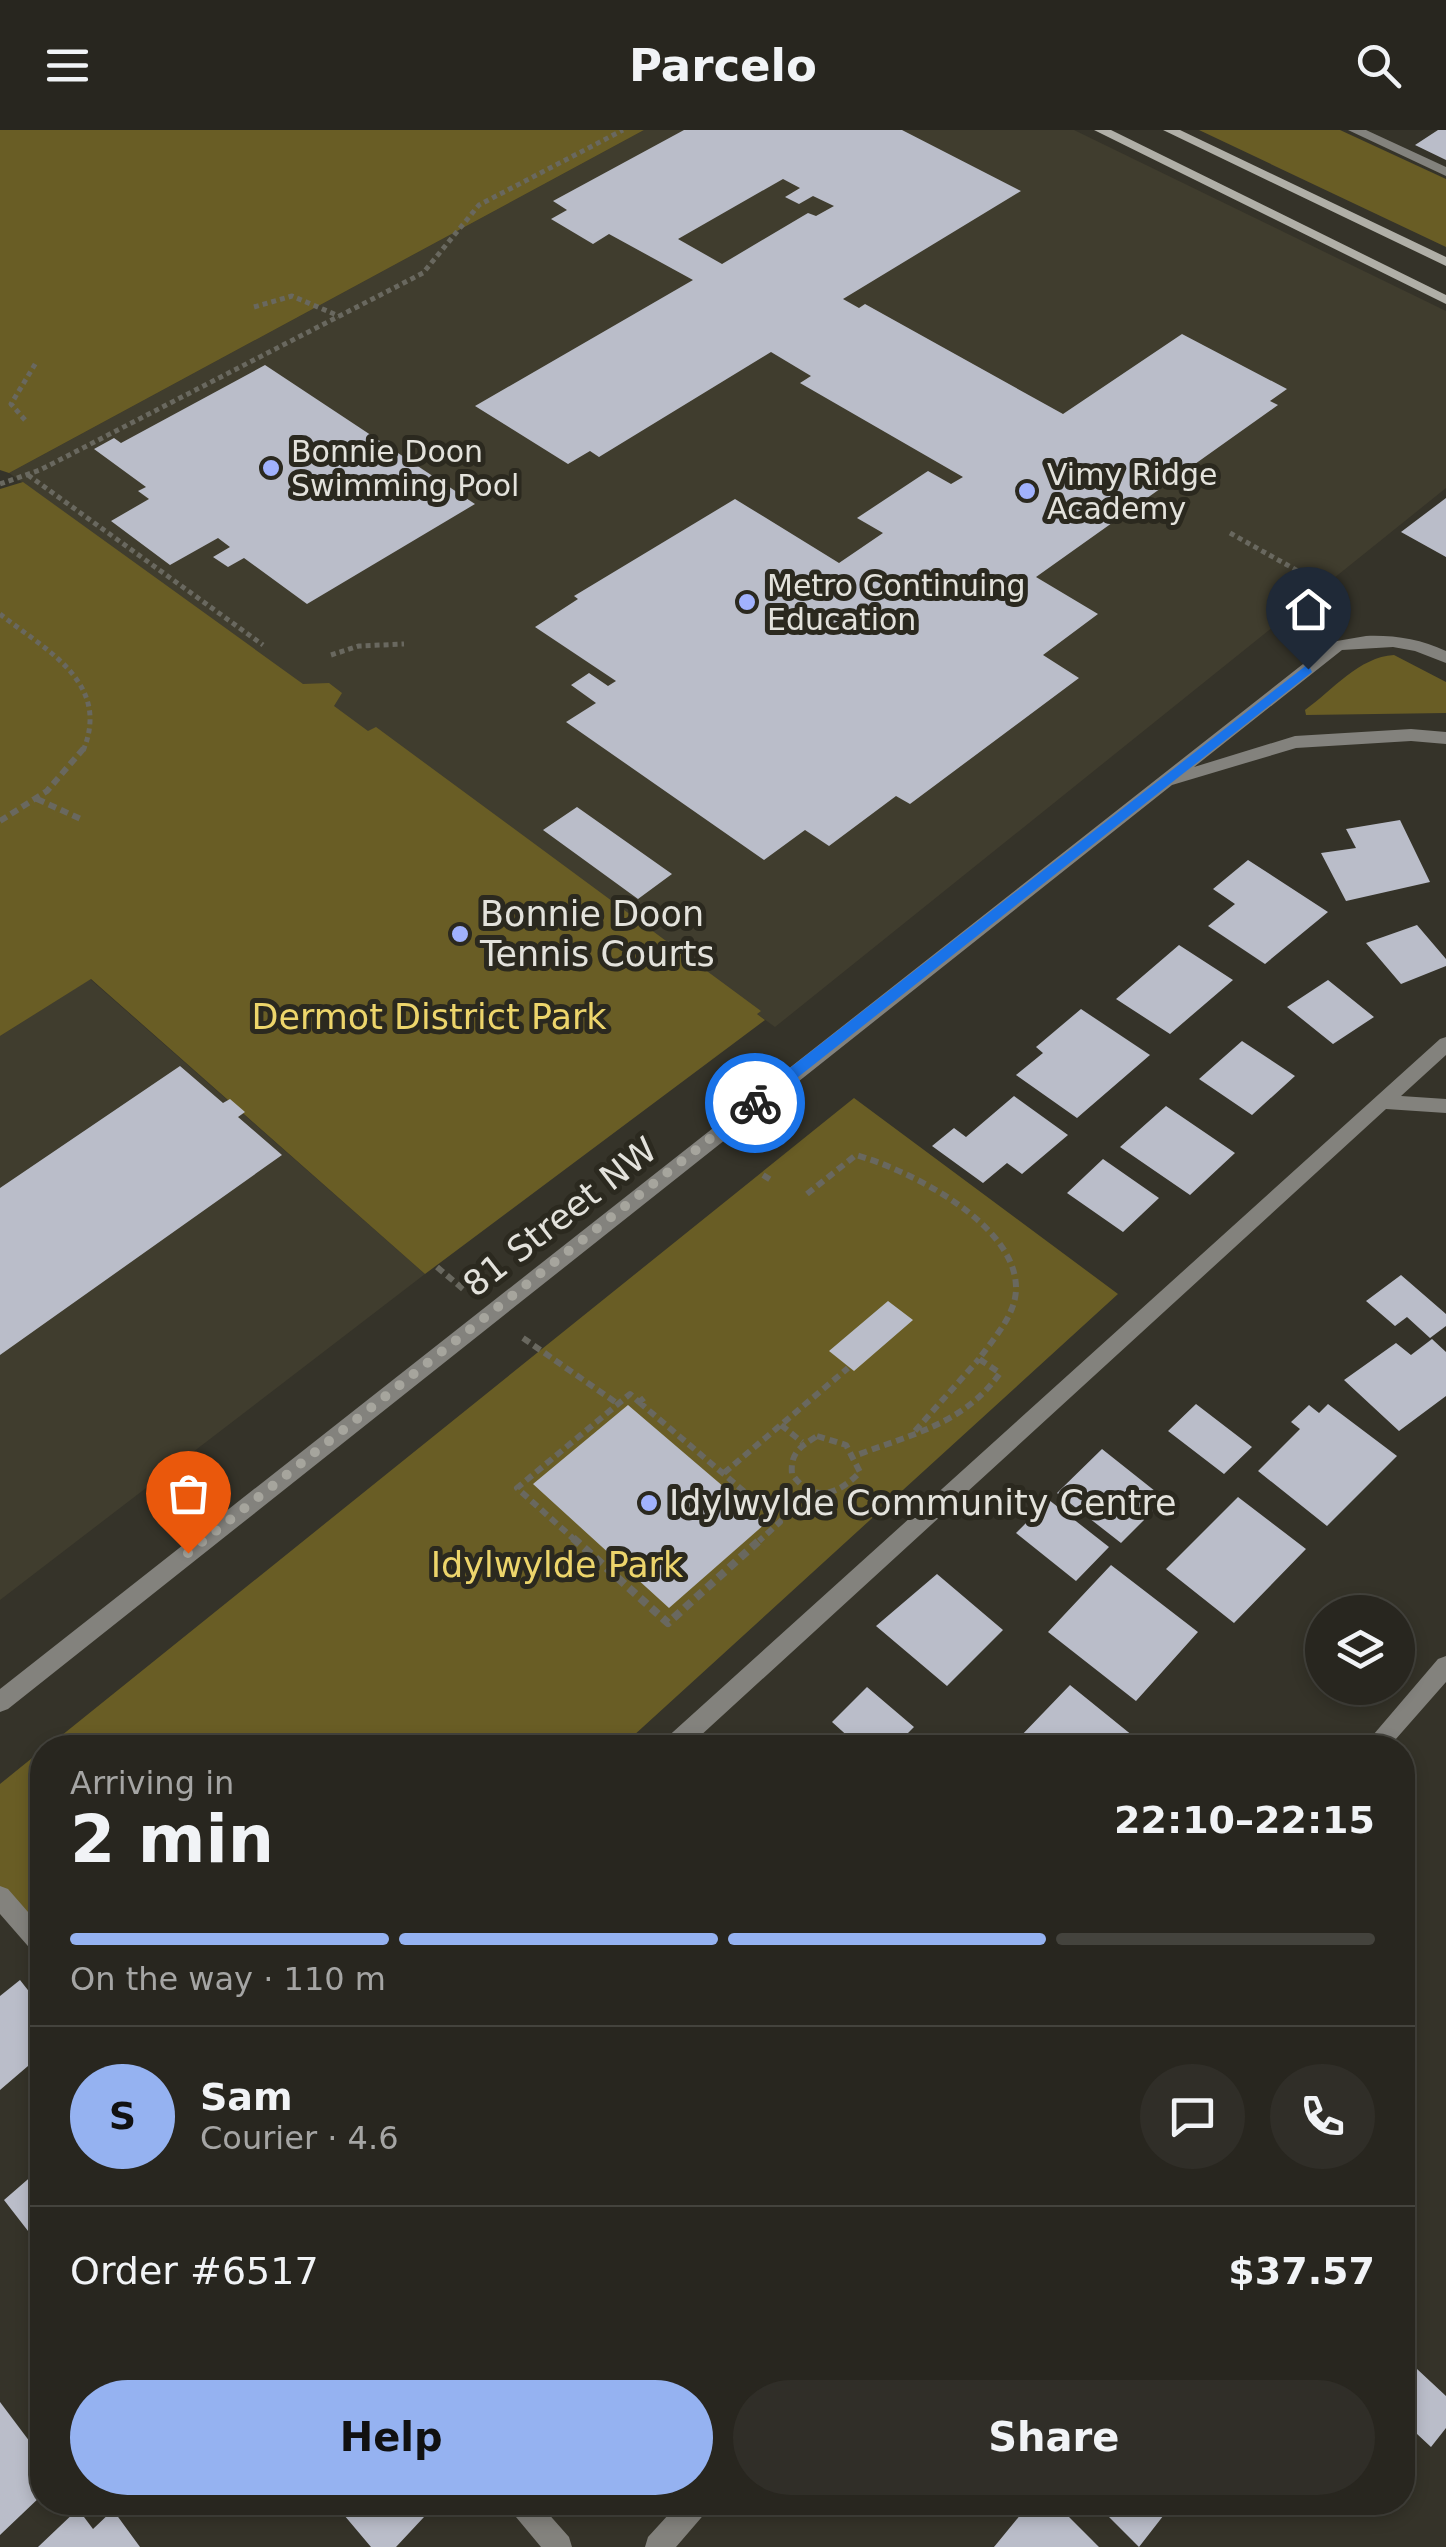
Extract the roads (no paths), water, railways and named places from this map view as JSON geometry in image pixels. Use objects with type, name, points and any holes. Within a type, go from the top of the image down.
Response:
[{"type":"main road","points":[[1102,130],[1446,300]]},
{"type":"main road","points":[[1170,130],[1446,262]]},
{"type":"street","points":[[1355,130],[1446,172]]},
{"type":"street","name":"81 Street NW","points":[[0,1702],[1337,646],[1379,638],[1424,646],[1446,658]]},
{"type":"street","name":"81 Street NW","points":[[1161,783],[1296,742],[1446,738]]},
{"type":"street","points":[[685,1735],[1446,1044]]},
{"type":"street","points":[[1382,1102],[1446,1106]]},
{"type":"street","points":[[1385,1735],[1446,1666]]},
{"type":"street","points":[[0,1897],[30,1932]]},
{"type":"street","points":[[531,2515],[559,2547]]},
{"type":"street","points":[[658,2547],[686,2515]]},
{"type":"place","name":"Bonnie Doon Swimming Pool","points":[[271,468]]},
{"type":"place","name":"Vimy Ridge Academy","points":[[1027,491]]},
{"type":"place","name":"Metro Continuing Education","points":[[747,602]]},
{"type":"place","name":"Bonnie Doon Tennis Courts","points":[[460,934]]},
{"type":"place","name":"Idylwylde Community Centre","points":[[649,1503]]},
{"type":"park label","name":"Dermot District Park","points":[[429,1017]]},
{"type":"park label","name":"Idylwylde Park","points":[[557,1565]]}]
